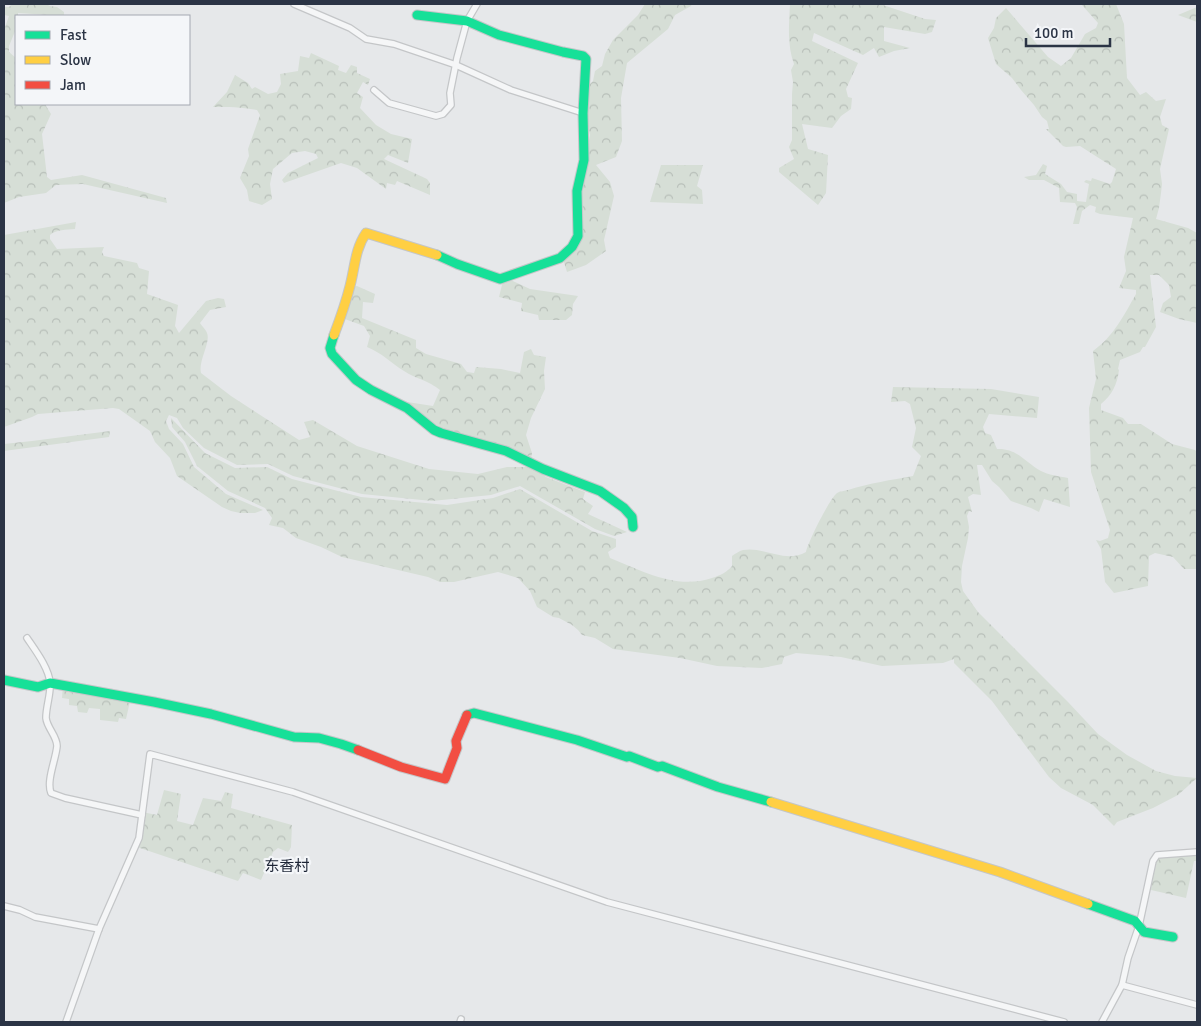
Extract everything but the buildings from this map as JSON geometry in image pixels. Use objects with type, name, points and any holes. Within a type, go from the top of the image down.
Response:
[{"type":"street","points":[[294,4],[350,28],[366,39],[394,44],[456,65],[511,90],[583,113]]},
{"type":"street","points":[[374,90],[389,103],[436,116],[443,114],[451,105],[450,93],[457,58],[467,21],[477,4]]},
{"type":"street","points":[[417,15],[467,21],[499,35],[583,56],[586,59],[583,113],[584,160],[577,191],[578,236],[572,248],[560,258],[500,279],[445,258],[366,233],[356,252],[350,285],[330,348],[332,354],[356,380],[371,390],[408,408],[434,430],[506,451],[543,469],[600,491],[624,508],[632,517],[632,527]]},
{"type":"street","points":[[27,638],[43,662],[50,682],[46,719],[57,744],[51,792],[65,798],[142,815]]},
{"type":"street","points":[[4,680],[38,687],[50,682],[201,712],[294,737],[319,738],[341,744],[401,768],[445,779],[457,748],[456,741],[466,714],[474,713],[577,740],[627,757],[662,766],[718,787],[1000,872],[1135,922],[1144,932],[1174,937]]},
{"type":"street","points":[[66,1022],[99,929],[139,838],[150,754],[293,792],[607,902],[1064,1022]]},
{"type":"street","points":[[1102,1022],[1122,985],[1128,958],[1139,926],[1153,861],[1157,855],[1197,852]]},
{"type":"street","points":[[4,906],[20,910],[35,917],[99,929]]},
{"type":"street","points":[[1122,985],[1197,1005]]},
{"type":"green space","points":[[12,4],[46,4],[57,7],[64,12],[64,15],[18,13],[18,15],[15,15],[15,31],[9,46],[9,52],[15,57],[15,105],[46,105],[51,114],[42,134],[47,177],[51,180],[82,175],[166,198],[167,203],[83,184],[56,185],[46,193],[19,197],[4,203],[4,30],[9,16],[4,15],[4,6],[9,7]]},
{"type":"green space","points":[[645,4],[692,4],[675,15],[668,29],[627,63],[621,98],[622,141],[616,157],[596,165],[610,182],[614,196],[604,240],[606,251],[586,265],[567,272],[563,259],[579,241],[581,182],[590,135],[585,114],[589,85],[593,81],[595,71],[602,66],[605,54],[613,40],[638,15]]},
{"type":"green space","points":[[790,4],[880,4],[925,19],[936,20],[932,32],[925,34],[884,27],[884,41],[910,48],[894,51],[879,57],[874,48],[863,55],[814,33],[812,41],[858,63],[846,89],[848,97],[852,98],[851,109],[841,116],[832,128],[802,124],[808,149],[828,155],[826,193],[818,205],[779,172],[779,168],[794,159],[789,147],[792,140],[793,82],[791,70],[794,64],[789,42]]},
{"type":"green space","points":[[1081,4],[1116,4],[1124,24],[1127,78],[1140,95],[1146,92],[1156,101],[1166,99],[1160,117],[1162,125],[1169,129],[1160,169],[1162,184],[1156,219],[1188,228],[1197,233],[1197,323],[1160,312],[1163,303],[1171,297],[1169,285],[1159,275],[1150,275],[1156,327],[1145,347],[1140,352],[1120,360],[1115,385],[1111,393],[1101,404],[1101,410],[1123,418],[1128,424],[1141,424],[1172,444],[1197,452],[1197,569],[1184,569],[1173,557],[1155,553],[1149,556],[1148,586],[1114,593],[1105,582],[1101,549],[1096,540],[1100,541],[1108,538],[1110,530],[1091,472],[1089,408],[1096,379],[1093,351],[1113,332],[1136,294],[1136,290],[1119,288],[1126,271],[1124,257],[1133,218],[1100,214],[1095,212],[1096,207],[1090,205],[1082,211],[1079,224],[1073,224],[1077,207],[1075,203],[1060,202],[1059,188],[1044,180],[1029,180],[1024,177],[1036,175],[1043,164],[1047,166],[1045,174],[1061,184],[1067,192],[1077,194],[1077,201],[1086,202],[1089,184],[1084,182],[1086,180],[1091,181],[1092,178],[1110,184],[1116,169],[1080,146],[1063,146],[1046,129],[1049,129],[1047,121],[1012,78],[996,64],[988,38],[994,28],[996,18],[1006,8],[1048,57],[1061,66],[1071,58],[1085,34],[1096,28],[1098,23]]},
{"type":"green space","points":[[1197,7],[1197,22],[1178,15]]},
{"type":"green space","points":[[311,53],[339,66],[338,70],[346,73],[351,65],[357,67],[357,73],[370,79],[368,85],[363,82],[357,93],[363,97],[360,108],[376,125],[391,134],[412,139],[408,163],[388,155],[384,159],[427,179],[430,183],[430,195],[397,181],[395,185],[387,183],[386,189],[357,168],[341,163],[284,183],[282,180],[288,173],[318,158],[316,154],[305,151],[292,153],[273,169],[270,184],[272,199],[262,205],[249,201],[247,190],[240,178],[249,156],[248,149],[260,115],[257,110],[213,107],[227,92],[235,75],[248,83],[252,89],[255,87],[268,94],[277,92],[281,84],[280,74],[298,71],[300,56],[309,58]]},
{"type":"green space","points":[[661,165],[703,165],[697,186],[702,190],[703,204],[650,202]]},
{"type":"green space","points":[[76,222],[75,229],[59,231],[50,235],[50,239],[57,249],[104,247],[102,252],[104,256],[137,263],[139,268],[149,271],[147,294],[178,305],[175,326],[179,333],[206,301],[218,298],[224,299],[226,307],[210,310],[200,323],[208,337],[201,363],[201,373],[231,396],[299,440],[310,437],[304,422],[313,420],[357,446],[429,469],[478,474],[507,467],[533,467],[546,477],[585,492],[583,499],[593,506],[588,514],[627,532],[614,536],[595,529],[520,486],[491,495],[432,501],[362,494],[293,476],[268,464],[237,465],[204,448],[183,428],[177,418],[169,415],[166,421],[169,429],[183,444],[194,467],[226,494],[263,510],[255,513],[240,513],[222,507],[177,476],[170,458],[155,442],[150,431],[119,409],[38,414],[4,427],[4,235]]},
{"type":"green space","points":[[504,277],[530,289],[578,296],[573,304],[572,315],[566,320],[539,320],[538,315],[521,311],[522,303],[499,297]]},
{"type":"green space","points":[[357,286],[375,294],[373,303],[363,302],[362,318],[416,340],[416,348],[426,354],[461,364],[467,372],[474,373],[476,367],[520,373],[524,352],[531,349],[534,355],[546,357],[544,371],[545,389],[531,418],[526,435],[532,453],[531,460],[450,434],[401,401],[433,406],[440,390],[408,374],[367,347],[370,336],[364,326],[342,318],[351,287]]},
{"type":"green space","points":[[893,387],[991,389],[1039,397],[1037,418],[989,414],[983,427],[985,433],[991,435],[997,449],[1004,449],[1015,453],[1044,472],[1068,478],[1070,507],[1044,499],[1039,512],[1011,501],[992,481],[982,465],[977,465],[981,495],[973,494],[968,497],[972,512],[969,511],[967,516],[969,527],[962,566],[961,582],[963,591],[978,612],[1098,734],[1127,755],[1156,771],[1175,776],[1197,778],[1178,795],[1153,808],[1117,822],[1114,826],[1093,805],[1061,788],[1049,777],[992,701],[954,663],[954,659],[943,663],[882,666],[841,657],[796,653],[784,657],[782,664],[762,668],[717,666],[680,658],[613,649],[595,638],[582,635],[572,625],[553,617],[537,607],[530,591],[518,578],[498,572],[454,582],[440,582],[428,577],[342,557],[296,538],[283,528],[269,525],[272,518],[265,508],[228,491],[197,466],[185,442],[172,427],[171,418],[205,453],[235,468],[267,467],[292,479],[361,497],[447,505],[493,498],[520,489],[592,531],[616,539],[616,547],[608,552],[610,558],[647,573],[686,582],[699,581],[723,574],[732,566],[732,556],[743,550],[759,550],[782,556],[798,555],[806,552],[829,503],[837,493],[913,476],[921,456],[912,447],[916,428],[910,404],[905,401],[891,402]]},
{"type":"green space","points":[[110,431],[109,437],[4,451],[4,444]]},
{"type":"green space","points":[[63,684],[131,697],[126,719],[119,718],[118,722],[100,720],[100,709],[89,708],[87,713],[78,712],[77,706],[69,705],[69,699],[62,698]]},
{"type":"green space","points":[[164,790],[181,794],[177,821],[193,825],[203,798],[221,801],[225,792],[233,794],[231,808],[292,825],[291,847],[288,852],[278,848],[273,852],[261,880],[243,873],[238,881],[137,847],[142,812],[157,815]]},
{"type":"green space","points":[[1197,852],[1197,861],[1194,861],[1186,898],[1151,890],[1153,870],[1159,855]]},
{"type":"traffic: fast","points":[[417,15],[467,21],[499,35],[583,56],[586,59],[583,113],[584,160],[577,191],[578,236],[572,247],[560,258],[500,279],[437,255]]},
{"type":"traffic: fast","points":[[334,335],[330,348],[332,354],[356,380],[371,390],[407,408],[434,430],[506,451],[543,469],[600,491],[624,508],[632,517],[633,527]]},
{"type":"traffic: fast","points":[[4,680],[38,687],[50,683],[154,702],[211,714],[294,737],[319,738],[358,750]]},
{"type":"traffic: fast","points":[[467,715],[474,713],[577,740],[658,767],[662,766],[718,787],[771,802]]},
{"type":"traffic: fast","points":[[1088,904],[1135,921],[1144,932],[1173,937]]},
{"type":"traffic: slow","points":[[334,335],[348,292],[357,252],[366,233],[437,255]]},
{"type":"traffic: slow","points":[[771,802],[1000,872],[1088,904]]},
{"type":"traffic: jam","points":[[358,750],[401,767],[445,779],[457,748],[456,741],[467,715]]},
{"type":"district","name":"东香村","points":[[287,866]]}]
